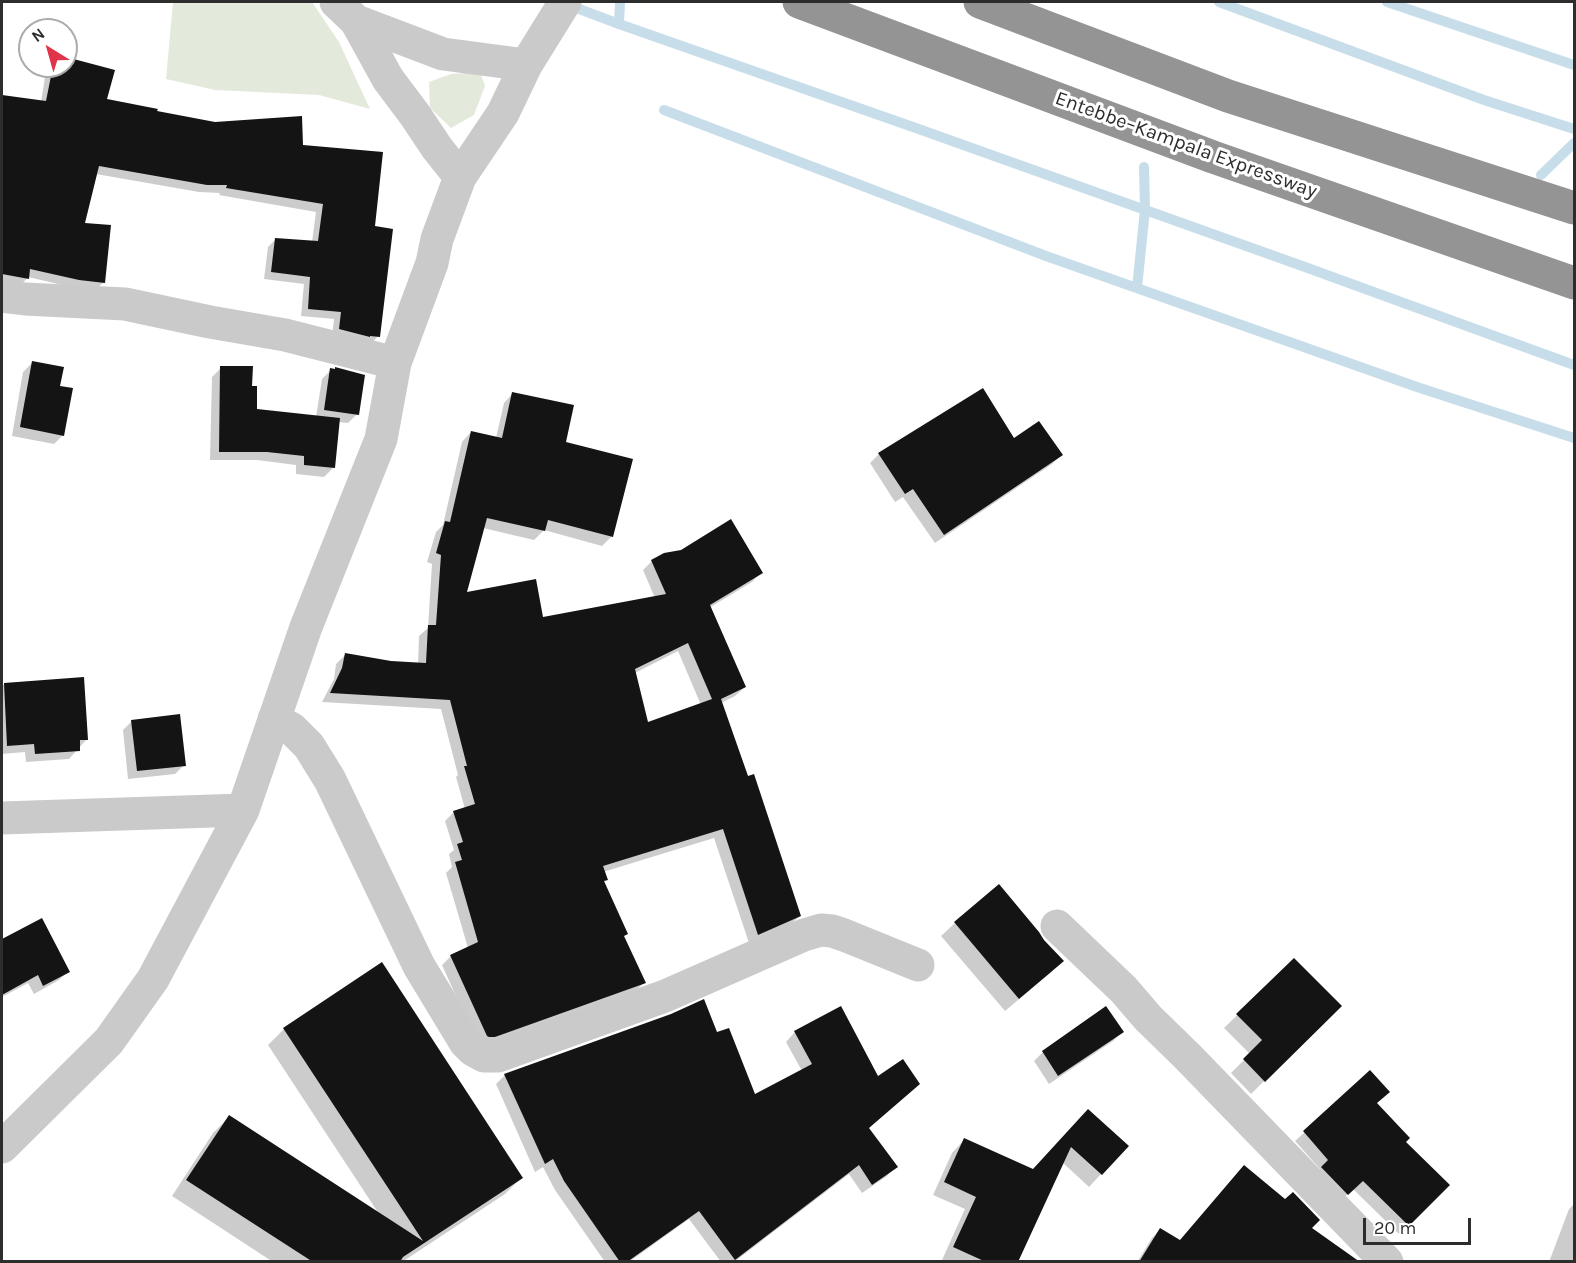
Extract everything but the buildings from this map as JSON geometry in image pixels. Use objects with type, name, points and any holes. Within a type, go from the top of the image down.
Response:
[{"type":"highway","name":"Entebbe–Kampala Expressway","points":[[799,2],[1224,160],[1575,283]]},
{"type":"highway","points":[[980,2],[1228,96],[1575,208]]},
{"type":"street","points":[[2,1147],[109,1041],[153,979],[243,810],[306,627],[381,440],[395,363],[432,263],[437,239],[460,177],[503,113],[526,65],[566,2]]},
{"type":"street","points":[[346,11],[443,54],[526,65]]},
{"type":"street","points":[[346,11],[388,79],[460,177]]},
{"type":"street","points":[[2,296],[125,304],[285,335],[395,363]]},
{"type":"street","points":[[274,718],[292,729],[309,746],[330,780],[418,966],[465,1042],[484,1056],[498,1056],[654,1000],[804,935],[821,930],[844,935],[918,965]]},
{"type":"street","points":[[2,818],[243,810]]},
{"type":"street","points":[[1057,926],[1124,990],[1148,1018],[1388,1262]]},
{"type":"green space","points":[[173,2],[312,2],[339,42],[370,109],[319,95],[215,90],[166,79]]},
{"type":"green space","points":[[480,72],[485,86],[474,115],[451,128],[430,108],[429,82],[451,74]]},
{"type":"waterway","points":[[619,24],[620,2]]},
{"type":"waterway","points":[[1219,2],[1484,100],[1574,129]]},
{"type":"waterway","points":[[1387,2],[1574,65]]},
{"type":"waterway","points":[[566,4],[1574,365]]},
{"type":"waterway","points":[[664,110],[1046,256],[1417,387],[1574,438]]},
{"type":"waterway","points":[[1541,175],[1574,143]]},
{"type":"waterway","points":[[1137,288],[1145,210],[1144,167]]}]
